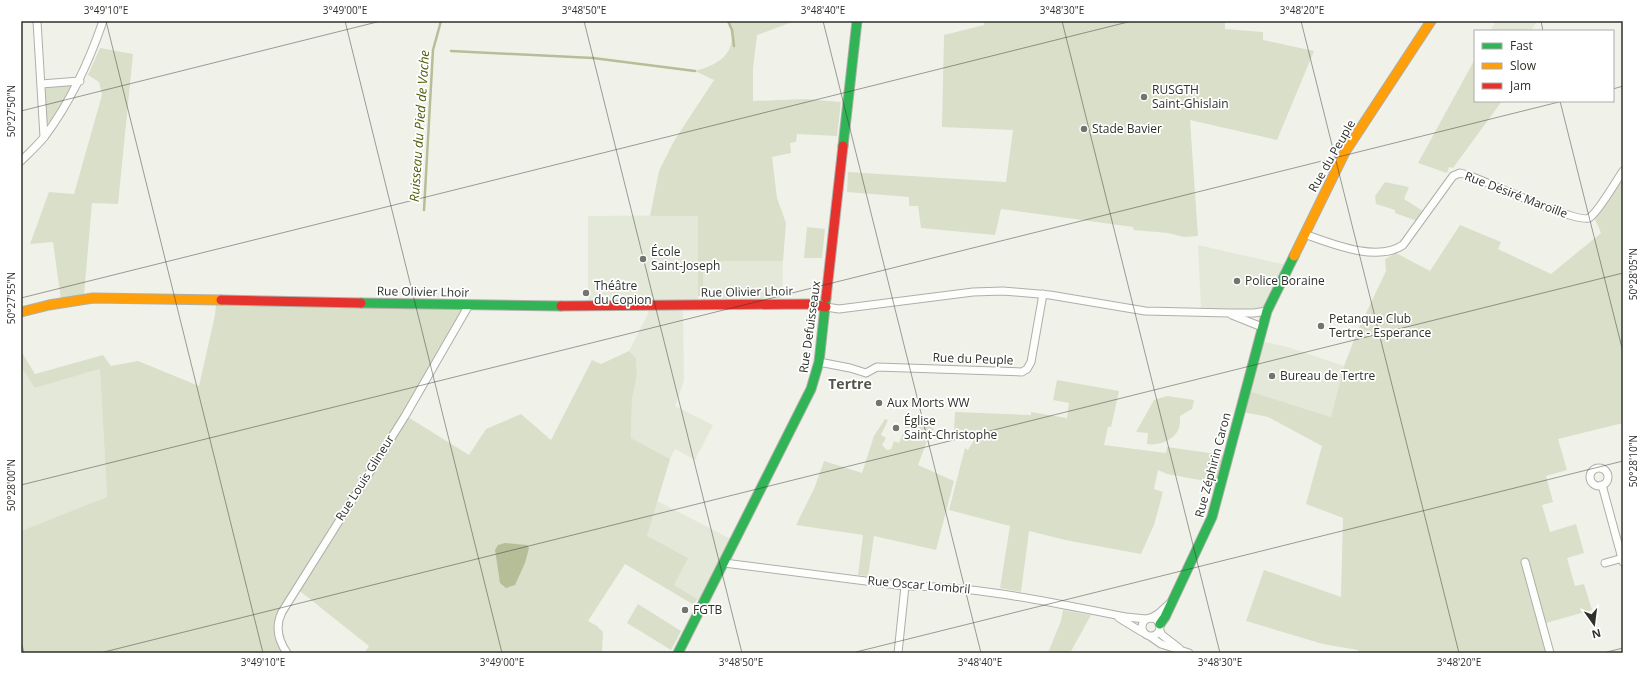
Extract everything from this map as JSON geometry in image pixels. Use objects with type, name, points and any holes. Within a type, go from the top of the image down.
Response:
[{"type":"street","points":[[37,21],[44,137]]},
{"type":"street","points":[[21,161],[44,137],[74,92],[80,81],[103,21]]},
{"type":"street","name":"Rue Defuisseaux","points":[[678,653],[807,398],[819,362],[858,21]]},
{"type":"street","name":"Rue du Peuple","points":[[1262,327],[1266,311],[1346,152],[1431,21]]},
{"type":"street","points":[[41,84],[80,81]]},
{"type":"street","name":"Rue Désiré Maroille","points":[[1304,234],[1354,251],[1381,252],[1396,250],[1402,245],[1453,176],[1460,173],[1565,214],[1585,219],[1589,218],[1595,211],[1623,171]]},
{"type":"street","points":[[826,307],[839,309],[973,292],[996,291],[1043,294],[1145,311],[1229,314],[1266,311]]},
{"type":"street","name":"Rue du Peuple","points":[[819,362],[850,368],[866,373],[877,367],[1022,372],[1025,371],[1031,362],[1043,294]]},
{"type":"street","name":"Rue Olivier Lhoir","points":[[21,312],[49,305],[93,298],[469,305],[639,306],[810,304],[826,307]]},
{"type":"street","name":"Rue Louis Glineur","points":[[287,653],[278,634],[278,624],[282,612],[405,416],[469,305]]},
{"type":"street","points":[[1229,314],[1262,327]]},
{"type":"street","name":"Rue Zéphirin Caron","points":[[1160,627],[1196,555],[1212,517],[1262,327]]},
{"type":"street","points":[[1602,485],[1623,559],[1605,563]]},
{"type":"street","points":[[1525,562],[1550,653]]},
{"type":"street","name":"Rue Oscar Lombril","points":[[724,563],[905,586],[933,586],[986,591],[1112,615],[1148,619]]},
{"type":"street","points":[[898,653],[905,586]]},
{"type":"street","name":"Rue Zéphirin Caron","points":[[1148,619],[1158,614],[1171,603]]},
{"type":"street","name":"Rue Oscar Lombril","points":[[1112,615],[1142,632]]},
{"type":"street","points":[[1155,618],[1162,635],[1186,652],[1161,644],[1145,635],[1142,632],[1142,624],[1148,619],[1155,618]]},
{"type":"street","points":[[1151,637],[1156,635],[1160,627]]},
{"type":"shaded area","points":[[728,21],[795,21],[757,35],[753,68],[753,101],[805,99],[841,102],[837,136],[797,134],[796,142],[790,143],[791,153],[772,157],[777,198],[786,223],[783,261],[703,261],[703,296],[698,296],[698,216],[650,216],[659,171],[674,141],[714,80],[695,71],[705,68],[720,60],[730,48],[732,40]]},
{"type":"shaded area","name":"Stade Bavier","points":[[984,21],[1225,21],[1225,29],[1263,32],[1263,40],[1314,51],[1277,140],[1190,120],[1198,236],[1184,237],[1168,233],[1134,230],[1133,227],[1001,209],[995,235],[921,228],[918,206],[909,206],[909,197],[847,192],[848,172],[1006,182],[1013,130],[942,127],[944,35],[984,25]]},
{"type":"shaded area","points":[[1496,21],[1537,21],[1532,30],[1491,30]]},
{"type":"shaded area","points":[[100,48],[133,54],[118,204],[92,203],[84,295],[78,295],[61,300],[53,242],[30,244],[49,192],[74,194],[102,95],[99,82],[88,75]]},
{"type":"shaded area","points":[[1474,61],[1474,102],[1501,102],[1453,168],[1449,167],[1447,173],[1418,163]]},
{"type":"shaded area","points":[[71,86],[72,88],[51,122],[47,122],[45,90],[47,87]]},
{"type":"shaded area","points":[[1623,178],[1623,423],[1558,439],[1567,470],[1546,476],[1553,502],[1542,505],[1550,532],[1576,524],[1584,553],[1567,558],[1575,586],[1584,584],[1592,610],[1539,625],[1546,653],[1359,653],[1358,650],[1323,644],[1246,621],[1264,570],[1341,597],[1343,518],[1306,504],[1322,446],[1268,417],[1243,412],[1249,391],[1331,417],[1344,366],[1358,330],[1386,271],[1385,259],[1396,253],[1430,271],[1460,225],[1501,242],[1498,249],[1551,274],[1601,233],[1595,219]]},
{"type":"shaded area","points":[[1385,182],[1409,187],[1404,199],[1423,211],[1417,221],[1395,213],[1395,210],[1376,204],[1375,196]]},
{"type":"shaded area","name":"École Saint-Joseph","points":[[698,215],[698,300],[588,301],[588,216]]},
{"type":"shaded area","points":[[807,227],[825,229],[822,258],[804,258]]},
{"type":"shaded area","points":[[1198,245],[1286,265],[1266,309],[1253,311],[1201,311]]},
{"type":"shaded area","points":[[702,261],[783,261],[782,301],[703,300]]},
{"type":"shaded area","points":[[216,305],[463,310],[403,414],[469,455],[486,429],[521,414],[551,440],[592,360],[601,364],[629,351],[636,358],[637,375],[632,399],[631,438],[670,459],[647,536],[688,558],[674,585],[697,599],[694,605],[625,564],[588,621],[597,626],[603,632],[602,653],[364,653],[369,646],[296,588],[278,614],[285,653],[21,653],[21,531],[107,497],[100,369],[35,388],[21,367],[21,351],[35,374],[103,355],[111,366],[138,361],[199,386]]},
{"type":"shaded area","points":[[683,308],[684,381],[675,406],[713,425],[695,460],[675,449],[670,459],[631,438],[632,399],[637,375],[636,358],[629,351],[648,314],[648,309]]},
{"type":"shaded area","points":[[1261,341],[1291,348],[1344,366],[1331,417],[1249,391]]},
{"type":"shaded area","points":[[21,367],[35,388],[100,369],[107,498],[21,531],[21,391],[23,390],[21,386]]},
{"type":"shaded area","points":[[1057,380],[1119,391],[1111,427],[1108,427],[1104,445],[1166,453],[1167,447],[1223,455],[1216,483],[1167,474],[1158,470],[1154,489],[1163,492],[1154,525],[1141,554],[1065,540],[1029,531],[1021,592],[1000,588],[1010,526],[949,510],[965,448],[968,450],[974,440],[964,437],[954,431],[955,412],[1031,415],[1031,412],[1067,418],[1069,403],[1053,400]]},
{"type":"shaded area","points":[[1167,396],[1194,400],[1192,409],[1180,416],[1179,428],[1174,436],[1161,443],[1147,444],[1148,433],[1136,432],[1154,400]]},
{"type":"shaded area","points":[[911,415],[934,429],[928,438],[918,465],[954,481],[936,550],[874,536],[868,576],[858,575],[863,535],[796,525],[814,489],[824,461],[862,473],[874,436],[885,419],[888,420],[881,435],[886,438],[882,445],[887,450],[891,449],[894,441],[899,443]]},
{"type":"shaded area","points":[[657,501],[731,539],[700,602],[673,585],[647,536]]},
{"type":"shaded area","points":[[505,543],[527,545],[529,548],[525,563],[515,585],[506,588],[500,583],[495,550],[498,545]]},
{"type":"shaded area","points":[[638,604],[681,631],[671,650],[627,623]]},
{"type":"shaded area","points":[[1063,610],[1091,615],[1070,653],[1048,653],[1061,621]]},
{"type":"waterway","name":"Ruisseau du Pied de Vache","points":[[424,210],[433,50],[441,21]]},
{"type":"waterway","points":[[728,21],[732,30],[734,46]]},
{"type":"waterway","points":[[451,51],[593,58],[695,71]]},
{"type":"traffic: fast","points":[[843,146],[857,21]]},
{"type":"traffic: fast","points":[[1160,624],[1165,617],[1212,517],[1267,311],[1294,256]]},
{"type":"traffic: fast","points":[[678,653],[811,389],[819,362],[826,298]]},
{"type":"traffic: fast","points":[[361,303],[561,306]]},
{"type":"traffic: slow","points":[[1294,256],[1345,152],[1431,21]]},
{"type":"traffic: slow","points":[[21,312],[49,305],[93,298],[221,300]]},
{"type":"traffic: jam","points":[[826,298],[843,146]]},
{"type":"traffic: jam","points":[[221,300],[361,303]]},
{"type":"traffic: jam","points":[[561,306],[810,304],[826,307]]},
{"type":"place","name":"RUSGTH Saint-Ghislain","points":[[1144,97]]},
{"type":"place","name":"Stade Bavier","points":[[1084,129]]},
{"type":"place","name":"École Saint-Joseph","points":[[643,259]]},
{"type":"place","name":"Police Boraine","points":[[1237,281]]},
{"type":"place","name":"Théâtre du Copion","points":[[586,293]]},
{"type":"place","name":"Petanque Club Tertre - Esperance","points":[[1321,326]]},
{"type":"place","name":"Bureau de Tertre","points":[[1272,376]]},
{"type":"place","name":"Aux Morts WW","points":[[879,403]]},
{"type":"place","name":"Église Saint-Christophe","points":[[896,428]]},
{"type":"place","name":"FGTB","points":[[685,610]]},
{"type":"district","name":"Tertre","points":[[850,384]]}]
